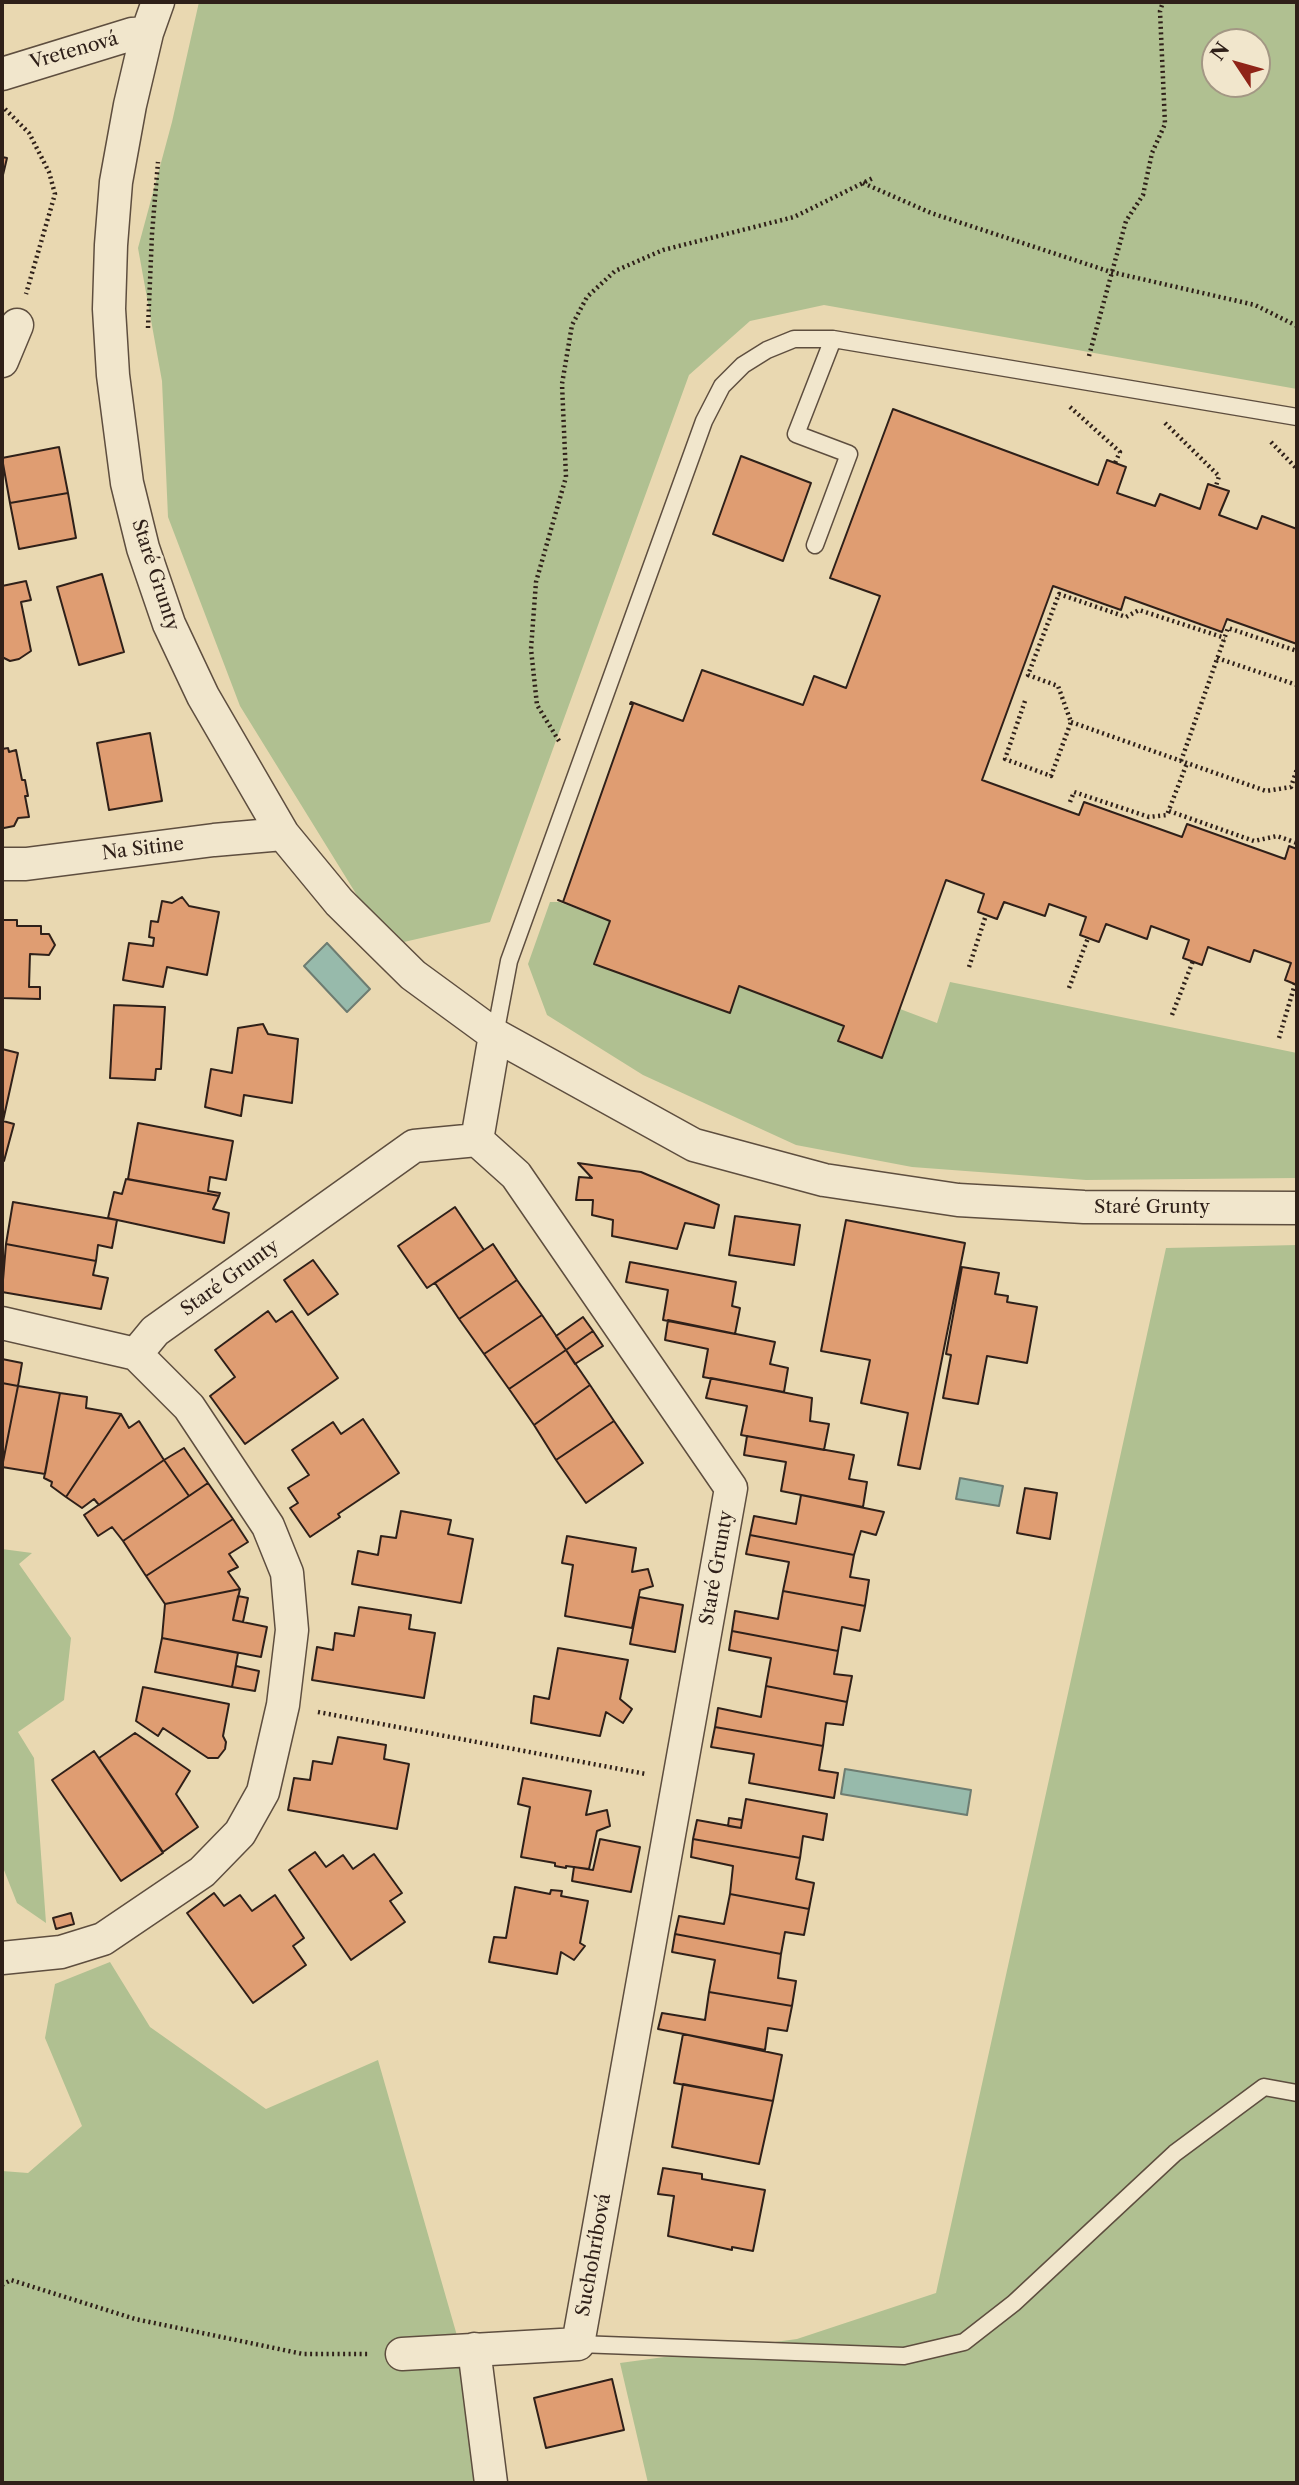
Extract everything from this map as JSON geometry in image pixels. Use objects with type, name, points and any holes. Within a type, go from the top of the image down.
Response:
[{"type":"street","name":"Staré Grunty","points":[[158,2],[147,33],[130,104],[116,181],[111,246],[113,375],[127,483],[143,548],[169,624],[203,695],[284,834],[340,902],[413,975],[495,1035],[694,1145],[824,1180],[958,1200],[1084,1207],[1297,1208]]},
{"type":"street","name":"Vretenová","points":[[2,74],[132,34],[147,33]]},
{"type":"street","points":[[2,361],[17,325]]},
{"type":"street","name":"Na Sitine","points":[[2,864],[26,864],[214,840],[284,834]]},
{"type":"street","points":[[477,1140],[495,1035]]},
{"type":"street","name":"Staré Grunty","points":[[136,1354],[155,1331],[414,1146],[477,1140],[516,1175],[732,1488],[641,1992]]},
{"type":"street","points":[[2,1323],[136,1354],[189,1407],[268,1526],[287,1573],[292,1630],[283,1705],[263,1792],[240,1832],[202,1872],[103,1940],[61,1952],[2,1958]]},
{"type":"street","name":"Suchohríbová","points":[[402,2354],[578,2344],[641,1992]]},
{"type":"street","points":[[474,2349],[491,2483]]},
{"type":"lane","points":[[495,1035],[509,961],[704,421],[722,386],[743,365],[767,350],[794,339],[833,339],[1297,417]]},
{"type":"lane","points":[[815,545],[849,454],[796,434],[833,339]]},
{"type":"lane","points":[[578,2344],[904,2356],[964,2342],[1014,2303],[1175,2153],[1264,2087],[1297,2093]]},
{"type":"path","points":[[1082,381],[1126,221],[1143,195],[1152,153],[1165,124],[1160,11],[1163,2]]},
{"type":"path","points":[[2,106],[29,133],[49,172],[55,194],[17,325]]},
{"type":"path","points":[[148,328],[159,151]]},
{"type":"path","points":[[577,772],[537,705],[531,649],[536,582],[566,477],[562,384],[572,325],[587,297],[615,271],[663,250],[794,217],[873,177]]},
{"type":"path","points":[[862,182],[931,213],[1111,272],[1255,305],[1297,326]]},
{"type":"path","points":[[1030,372],[1120,452],[1115,463]]},
{"type":"path","points":[[1131,389],[1219,476],[1216,486]]},
{"type":"path","points":[[1025,701],[1005,760],[1051,776],[1071,722],[1058,687],[1028,675],[1059,594],[1126,617],[1139,610],[1225,638]]},
{"type":"path","points":[[1181,761],[1228,628],[1297,650]]},
{"type":"path","points":[[1217,658],[1297,685]]},
{"type":"path","points":[[1071,722],[1266,791],[1291,787],[1297,769]]},
{"type":"path","points":[[1070,802],[1074,792],[1149,817],[1167,815],[1187,763]]},
{"type":"path","points":[[1169,811],[1254,841],[1276,836],[1297,843]]},
{"type":"path","points":[[969,967],[986,915]]},
{"type":"path","points":[[1069,988],[1088,938]]},
{"type":"path","points":[[1172,1014],[1193,961]]},
{"type":"path","points":[[1279,1038],[1295,984]]},
{"type":"path","points":[[283,1705],[678,1780]]},
{"type":"path","points":[[2,2285],[11,2280],[135,2319],[303,2354],[402,2354]]},
{"type":"green space","points":[[199,2],[1297,2],[1297,389],[824,305],[750,321],[689,375],[490,922],[404,942],[358,897],[240,706],[168,517],[162,381],[138,248],[172,122]]},
{"type":"green space","points":[[550,902],[559,902],[610,921],[595,964],[729,1013],[739,986],[844,1026],[838,1041],[882,1058],[900,1009],[937,1023],[950,982],[1297,1053],[1297,1178],[1086,1180],[912,1167],[796,1145],[643,1075],[547,1015],[528,964]]},
{"type":"green space","points":[[1297,1245],[1297,2483],[648,2483],[620,2363],[797,2339],[936,2293],[1166,1248]]},
{"type":"green space","points":[[2,1549],[32,1553],[19,1564],[71,1638],[64,1700],[18,1732],[34,1758],[46,1923],[17,1903],[2,1865]]},
{"type":"green space","points":[[110,1962],[150,2027],[266,2109],[378,2060],[468,2374],[483,2483],[2,2483],[2,2171],[28,2173],[82,2126],[45,2038],[55,1984]]},
{"type":"shaded area","points":[[327,943],[370,989],[347,1012],[304,966]]},
{"type":"shaded area","points":[[960,1478],[1003,1486],[999,1506],[956,1499]]},
{"type":"shaded area","points":[[845,1769],[971,1790],[967,1815],[841,1794]]},
{"type":"building","points":[[2,157],[7,158],[2,179]]},
{"type":"building","points":[[893,409],[1098,485],[1107,460],[1126,467],[1117,493],[1155,506],[1160,494],[1200,509],[1208,484],[1229,491],[1219,515],[1257,529],[1262,516],[1297,529],[1297,644],[1227,619],[1222,632],[1125,597],[1121,610],[1053,586],[982,780],[1079,815],[1084,802],[1182,837],[1187,824],[1285,859],[1289,846],[1297,849],[1297,985],[1285,980],[1291,963],[1254,950],[1250,962],[1208,947],[1202,965],[1183,958],[1189,940],[1151,926],[1147,939],[1106,924],[1099,942],[1080,935],[1086,917],[1049,904],[1045,916],[1004,902],[997,919],[978,912],[984,894],[946,880],[882,1058],[838,1041],[844,1026],[739,986],[730,1013],[594,964],[610,921],[558,900],[563,902],[633,704],[630,704],[631,702],[683,721],[702,670],[803,705],[814,676],[846,688],[880,596],[830,578]]},
{"type":"building","points":[[59,447],[68,493],[10,503],[2,458]]},
{"type":"building","points":[[741,456],[811,483],[783,561],[713,534]]},
{"type":"building","points":[[68,493],[76,538],[19,549],[10,503]]},
{"type":"building","points":[[102,574],[124,652],[79,665],[57,587]]},
{"type":"building","points":[[26,581],[31,600],[21,602],[31,651],[10,661],[2,657],[2,586]]},
{"type":"building","points":[[150,733],[162,801],[109,810],[97,743]]},
{"type":"building","points":[[8,748],[9,752],[16,750],[22,780],[25,780],[29,817],[18,818],[14,826],[4,828],[2,749]]},
{"type":"building","points":[[182,897],[189,906],[219,912],[207,975],[167,967],[163,987],[123,980],[129,943],[153,946],[154,938],[149,937],[151,921],[158,922],[162,901],[172,903]]},
{"type":"building","points":[[2,920],[17,920],[17,926],[41,926],[41,934],[49,934],[55,945],[49,955],[30,954],[29,987],[40,987],[40,999],[2,998]]},
{"type":"building","points":[[114,1005],[165,1007],[161,1069],[156,1069],[155,1080],[110,1078]]},
{"type":"building","points":[[263,1024],[268,1034],[298,1039],[292,1103],[244,1095],[241,1116],[205,1107],[211,1069],[232,1073],[238,1028]]},
{"type":"building","points":[[2,1049],[18,1053],[3,1121],[14,1124],[4,1161],[2,1161]]},
{"type":"building","points":[[138,1123],[233,1141],[226,1180],[210,1177],[208,1191],[220,1193],[219,1196],[128,1179]]},
{"type":"building","points":[[578,1163],[641,1172],[719,1205],[714,1228],[685,1223],[677,1249],[612,1236],[613,1220],[592,1215],[593,1200],[576,1200],[579,1177],[592,1178]]},
{"type":"building","points":[[126,1179],[219,1196],[213,1209],[229,1213],[224,1243],[108,1218],[114,1192],[122,1194]]},
{"type":"building","points":[[13,1202],[117,1220],[112,1248],[98,1245],[96,1261],[6,1244]]},
{"type":"building","points":[[455,1207],[484,1250],[427,1288],[398,1246]]},
{"type":"building","points":[[735,1216],[800,1225],[794,1265],[729,1255]]},
{"type":"building","points":[[846,1220],[965,1243],[920,1469],[898,1465],[908,1413],[861,1403],[870,1360],[821,1351]]},
{"type":"building","points":[[6,1244],[96,1261],[93,1275],[108,1278],[101,1309],[2,1292]]},
{"type":"building","points":[[493,1244],[517,1280],[459,1319],[435,1283]]},
{"type":"building","points":[[313,1260],[338,1294],[308,1315],[284,1280]]},
{"type":"building","points":[[630,1262],[736,1282],[732,1306],[740,1308],[735,1334],[663,1320],[668,1290],[626,1282]]},
{"type":"building","points":[[962,1267],[999,1273],[995,1294],[1008,1296],[1007,1302],[1037,1307],[1027,1363],[987,1356],[978,1404],[943,1398],[951,1355],[946,1354]]},
{"type":"building","points":[[517,1280],[542,1315],[484,1354],[459,1319]]},
{"type":"building","points":[[268,1311],[276,1322],[292,1311],[338,1378],[245,1444],[210,1396],[235,1377],[215,1350]]},
{"type":"building","points":[[542,1315],[566,1350],[509,1389],[484,1354]]},
{"type":"building","points":[[583,1317],[593,1331],[566,1350],[556,1336]]},
{"type":"building","points":[[668,1320],[775,1342],[770,1364],[788,1368],[784,1392],[703,1377],[708,1349],[665,1340]]},
{"type":"building","points":[[593,1331],[603,1346],[575,1364],[566,1350]]},
{"type":"building","points":[[566,1350],[590,1385],[534,1425],[509,1389]]},
{"type":"building","points":[[2,1359],[22,1363],[18,1386],[2,1383]]},
{"type":"building","points":[[711,1378],[812,1398],[810,1421],[829,1424],[824,1450],[741,1435],[747,1406],[706,1398]]},
{"type":"building","points":[[2,1383],[18,1386],[2,1467]]},
{"type":"building","points":[[590,1385],[614,1421],[556,1460],[534,1425]]},
{"type":"building","points":[[18,1386],[60,1393],[45,1474],[2,1467]]},
{"type":"building","points":[[60,1393],[87,1397],[86,1408],[121,1414],[66,1497],[51,1486],[52,1482],[44,1478]]},
{"type":"building","points":[[121,1414],[129,1428],[139,1421],[164,1460],[99,1505],[94,1499],[82,1508],[66,1497]]},
{"type":"building","points":[[363,1419],[399,1473],[338,1514],[340,1517],[310,1537],[290,1508],[298,1503],[288,1488],[309,1475],[292,1450],[333,1422],[341,1434]]},
{"type":"building","points":[[614,1421],[643,1463],[586,1503],[556,1460]]},
{"type":"building","points":[[747,1436],[854,1455],[849,1479],[867,1482],[863,1507],[781,1491],[786,1462],[744,1455]]},
{"type":"building","points":[[184,1448],[208,1483],[189,1496],[164,1460]]},
{"type":"building","points":[[164,1460],[189,1496],[123,1541],[112,1527],[98,1536],[84,1515]]},
{"type":"building","points":[[208,1483],[233,1519],[146,1576],[123,1541]]},
{"type":"building","points":[[1025,1488],[1057,1493],[1050,1539],[1017,1533]]},
{"type":"building","points":[[801,1495],[884,1512],[876,1535],[861,1531],[854,1555],[750,1535],[754,1516],[796,1524]]},
{"type":"building","points":[[401,1511],[451,1520],[448,1534],[473,1539],[461,1603],[352,1584],[358,1551],[378,1555],[381,1536],[396,1538]]},
{"type":"building","points":[[233,1519],[248,1542],[229,1554],[238,1567],[228,1572],[240,1589],[165,1604],[146,1576]]},
{"type":"building","points":[[750,1535],[854,1555],[850,1577],[869,1580],[865,1606],[783,1591],[789,1562],[746,1554]]},
{"type":"building","points":[[567,1536],[636,1548],[632,1572],[648,1569],[653,1586],[640,1590],[632,1628],[565,1616],[573,1565],[562,1563]]},
{"type":"building","points":[[240,1589],[233,1620],[267,1627],[261,1657],[162,1638],[165,1604]]},
{"type":"building","points":[[783,1591],[865,1606],[860,1631],[842,1627],[838,1651],[732,1631],[735,1611],[778,1619]]},
{"type":"building","points":[[238,1596],[248,1598],[243,1622],[233,1620]]},
{"type":"building","points":[[639,1597],[683,1605],[675,1652],[630,1644]]},
{"type":"building","points":[[359,1607],[411,1615],[409,1629],[435,1633],[424,1698],[312,1680],[317,1647],[333,1650],[335,1633],[354,1636]]},
{"type":"building","points":[[732,1631],[838,1651],[834,1674],[852,1676],[847,1702],[766,1686],[771,1658],[729,1650]]},
{"type":"building","points":[[162,1638],[238,1653],[232,1687],[155,1672]]},
{"type":"building","points":[[558,1648],[628,1660],[620,1699],[632,1709],[623,1723],[606,1712],[600,1736],[531,1723],[534,1696],[549,1699]]},
{"type":"building","points":[[236,1666],[259,1671],[255,1691],[232,1687]]},
{"type":"building","points":[[766,1686],[847,1702],[843,1725],[826,1723],[823,1746],[715,1727],[718,1708],[761,1717]]},
{"type":"building","points":[[143,1687],[229,1704],[223,1736],[225,1749],[218,1758],[208,1758],[163,1728],[158,1736],[136,1721]]},
{"type":"building","points":[[715,1727],[823,1746],[819,1770],[838,1773],[834,1798],[749,1783],[754,1754],[711,1747]]},
{"type":"building","points":[[135,1733],[190,1771],[176,1794],[198,1827],[163,1852],[99,1758]]},
{"type":"building","points":[[338,1737],[386,1745],[384,1759],[409,1764],[397,1829],[288,1810],[294,1778],[310,1780],[313,1761],[332,1764]]},
{"type":"building","points":[[94,1751],[163,1853],[121,1881],[52,1780]]},
{"type":"building","points":[[523,1778],[591,1791],[586,1815],[607,1810],[610,1826],[597,1831],[589,1869],[566,1868],[555,1866],[555,1863],[521,1857],[530,1807],[518,1804]]},
{"type":"building","points":[[746,1799],[827,1814],[823,1840],[803,1836],[800,1858],[693,1839],[697,1820],[741,1828]]},
{"type":"building","points":[[729,1818],[742,1820],[741,1828],[728,1826]]},
{"type":"building","points":[[600,1839],[640,1847],[631,1892],[572,1881],[574,1867],[593,1870]]},
{"type":"building","points":[[693,1839],[800,1858],[796,1879],[814,1883],[809,1909],[730,1894],[733,1866],[691,1857]]},
{"type":"building","points":[[315,1852],[326,1867],[343,1855],[353,1869],[374,1854],[402,1893],[390,1901],[405,1922],[351,1960],[289,1870]]},
{"type":"building","points":[[515,1887],[550,1894],[551,1890],[562,1891],[561,1896],[588,1901],[580,1943],[585,1946],[574,1960],[561,1952],[557,1974],[489,1962],[494,1937],[506,1938]]},
{"type":"building","points":[[214,1893],[224,1906],[240,1895],[252,1911],[275,1895],[304,1938],[293,1946],[306,1965],[253,2003],[187,1913]]},
{"type":"building","points":[[730,1894],[809,1909],[804,1935],[785,1932],[781,1954],[675,1934],[679,1916],[724,1924]]},
{"type":"building","points":[[71,1913],[74,1924],[56,1929],[53,1918]]},
{"type":"building","points":[[675,1934],[781,1954],[778,1978],[796,1981],[792,2006],[709,1992],[715,1960],[672,1952]]},
{"type":"building","points":[[709,1992],[792,2006],[787,2031],[768,2028],[765,2050],[658,2029],[662,2013],[705,2020]]},
{"type":"building","points":[[683,2034],[782,2055],[773,2101],[674,2083]]},
{"type":"building","points":[[683,2084],[773,2101],[759,2164],[672,2147]]},
{"type":"building","points":[[663,2168],[702,2174],[702,2179],[765,2190],[753,2251],[732,2247],[732,2250],[668,2236],[674,2196],[658,2194]]},
{"type":"building","points":[[612,2379],[624,2430],[546,2448],[534,2398]]}]
